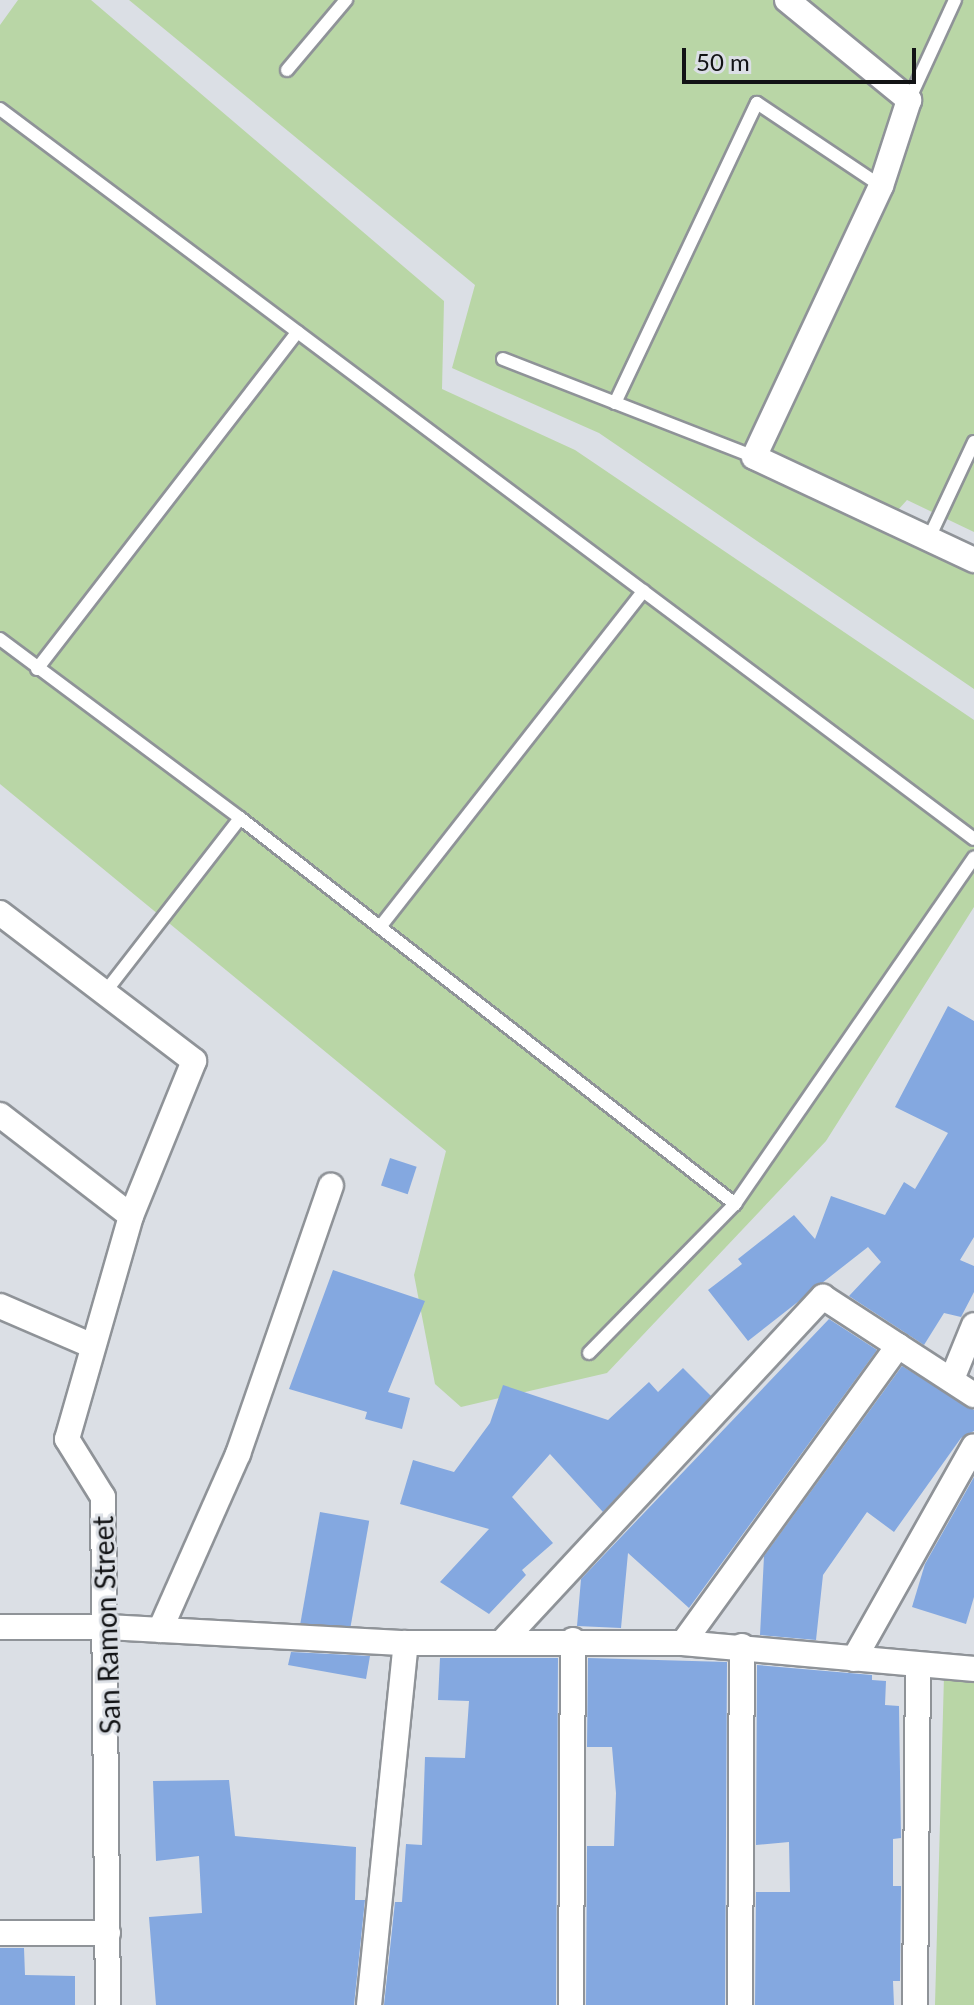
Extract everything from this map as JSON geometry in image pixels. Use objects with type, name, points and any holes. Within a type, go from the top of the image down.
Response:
[{"type":"street","points":[[787,0],[909,100],[881,186],[754,457],[974,560]]},
{"type":"street","points":[[0,913],[106,991]]},
{"type":"street","name":"San Ramon Street","points":[[106,991],[194,1061],[131,1216],[67,1439],[103,1497],[100,1586],[107,1627],[108,2005]]},
{"type":"street","points":[[0,1115],[131,1216]]},
{"type":"street","points":[[160,1630],[238,1454],[331,1186]]},
{"type":"street","points":[[503,1641],[823,1297],[974,1395]]},
{"type":"street","points":[[0,1306],[93,1346]]},
{"type":"street","points":[[952,1379],[974,1325]]},
{"type":"street","points":[[683,1643],[898,1346]]},
{"type":"street","points":[[854,1659],[974,1446]]},
{"type":"street","points":[[0,1627],[107,1627],[406,1643],[573,1640],[683,1643],[974,1669]]},
{"type":"street","points":[[571,2005],[573,1640]]},
{"type":"street","points":[[369,2005],[406,1643]]},
{"type":"street","points":[[740,2005],[742,1646]]},
{"type":"street","points":[[915,2005],[918,1666]]},
{"type":"street","points":[[0,1933],[108,1933]]},
{"type":"lane","points":[[287,70],[346,0]]},
{"type":"lane","points":[[909,100],[955,0]]},
{"type":"lane","points":[[615,403],[757,103],[881,186]]},
{"type":"lane","points":[[0,109],[974,839]]},
{"type":"lane","points":[[37,669],[297,332]]},
{"type":"lane","points":[[503,359],[754,457]]},
{"type":"lane","points":[[929,538],[974,442]]},
{"type":"lane","points":[[380,927],[643,591]]},
{"type":"lane","points":[[0,639],[240,818],[735,1204]]},
{"type":"lane","points":[[106,991],[240,818]]},
{"type":"lane","points":[[589,1353],[735,1204],[974,857]]},
{"type":"green space","points":[[18,0],[91,0],[444,301],[442,389],[575,450],[974,720],[974,907],[826,1141],[607,1373],[461,1407],[435,1384],[414,1275],[446,1151],[0,784],[0,25]]},
{"type":"green space","points":[[129,0],[974,0],[974,532],[907,500],[898,510],[974,548],[974,689],[599,433],[452,368],[475,285]]},
{"type":"green space","points":[[944,1676],[974,1678],[974,2005],[935,2005]]},
{"type":"building","points":[[948,1006],[974,1021],[974,1237],[960,1260],[974,1266],[974,1292],[961,1317],[944,1313],[924,1345],[849,1296],[881,1262],[868,1247],[748,1341],[708,1290],[742,1264],[738,1259],[794,1215],[815,1239],[831,1196],[885,1215],[904,1182],[915,1189],[948,1133],[895,1107]]},
{"type":"building","points":[[390,1158],[417,1167],[408,1194],[381,1186]]},
{"type":"building","points":[[333,1270],[425,1301],[388,1392],[410,1398],[402,1429],[365,1419],[367,1412],[289,1389]]},
{"type":"building","points":[[829,1319],[877,1350],[689,1608],[628,1553],[621,1628],[577,1626],[581,1579]]},
{"type":"building","points":[[902,1366],[974,1410],[974,1431],[961,1438],[894,1532],[867,1512],[823,1575],[816,1640],[760,1635],[764,1556]]},
{"type":"building","points":[[683,1368],[711,1396],[603,1512],[550,1454],[512,1497],[553,1543],[522,1570],[526,1575],[489,1614],[440,1582],[489,1529],[400,1504],[413,1460],[454,1472],[490,1423],[503,1385],[608,1420],[649,1382],[658,1392]]},
{"type":"building","points":[[974,1477],[974,1597],[966,1624],[912,1607],[925,1564]]},
{"type":"building","points":[[320,1512],[369,1521],[350,1632],[300,1623]]},
{"type":"building","points":[[291,1652],[370,1656],[366,1679],[288,1665]]},
{"type":"building","points":[[440,1658],[558,1658],[556,2005],[384,2005],[395,1902],[402,1902],[406,1844],[422,1845],[425,1757],[465,1758],[469,1701],[438,1700]]},
{"type":"building","points":[[588,1658],[727,1662],[725,2005],[586,2005],[587,1846],[614,1846],[616,1793],[612,1747],[587,1747]]},
{"type":"building","points":[[757,1665],[872,1675],[872,1680],[886,1681],[885,1705],[899,1706],[901,1838],[893,1839],[893,1886],[901,1886],[900,1981],[893,1981],[894,2005],[755,2005],[756,1892],[790,1892],[789,1842],[756,1845]]},
{"type":"building","points":[[229,1780],[235,1836],[356,1847],[355,1900],[365,1900],[354,2005],[156,2005],[149,1917],[202,1913],[199,1856],[156,1861],[153,1781]]},
{"type":"building","points":[[0,1948],[24,1948],[25,1975],[75,1976],[75,2005],[0,2005]]}]
